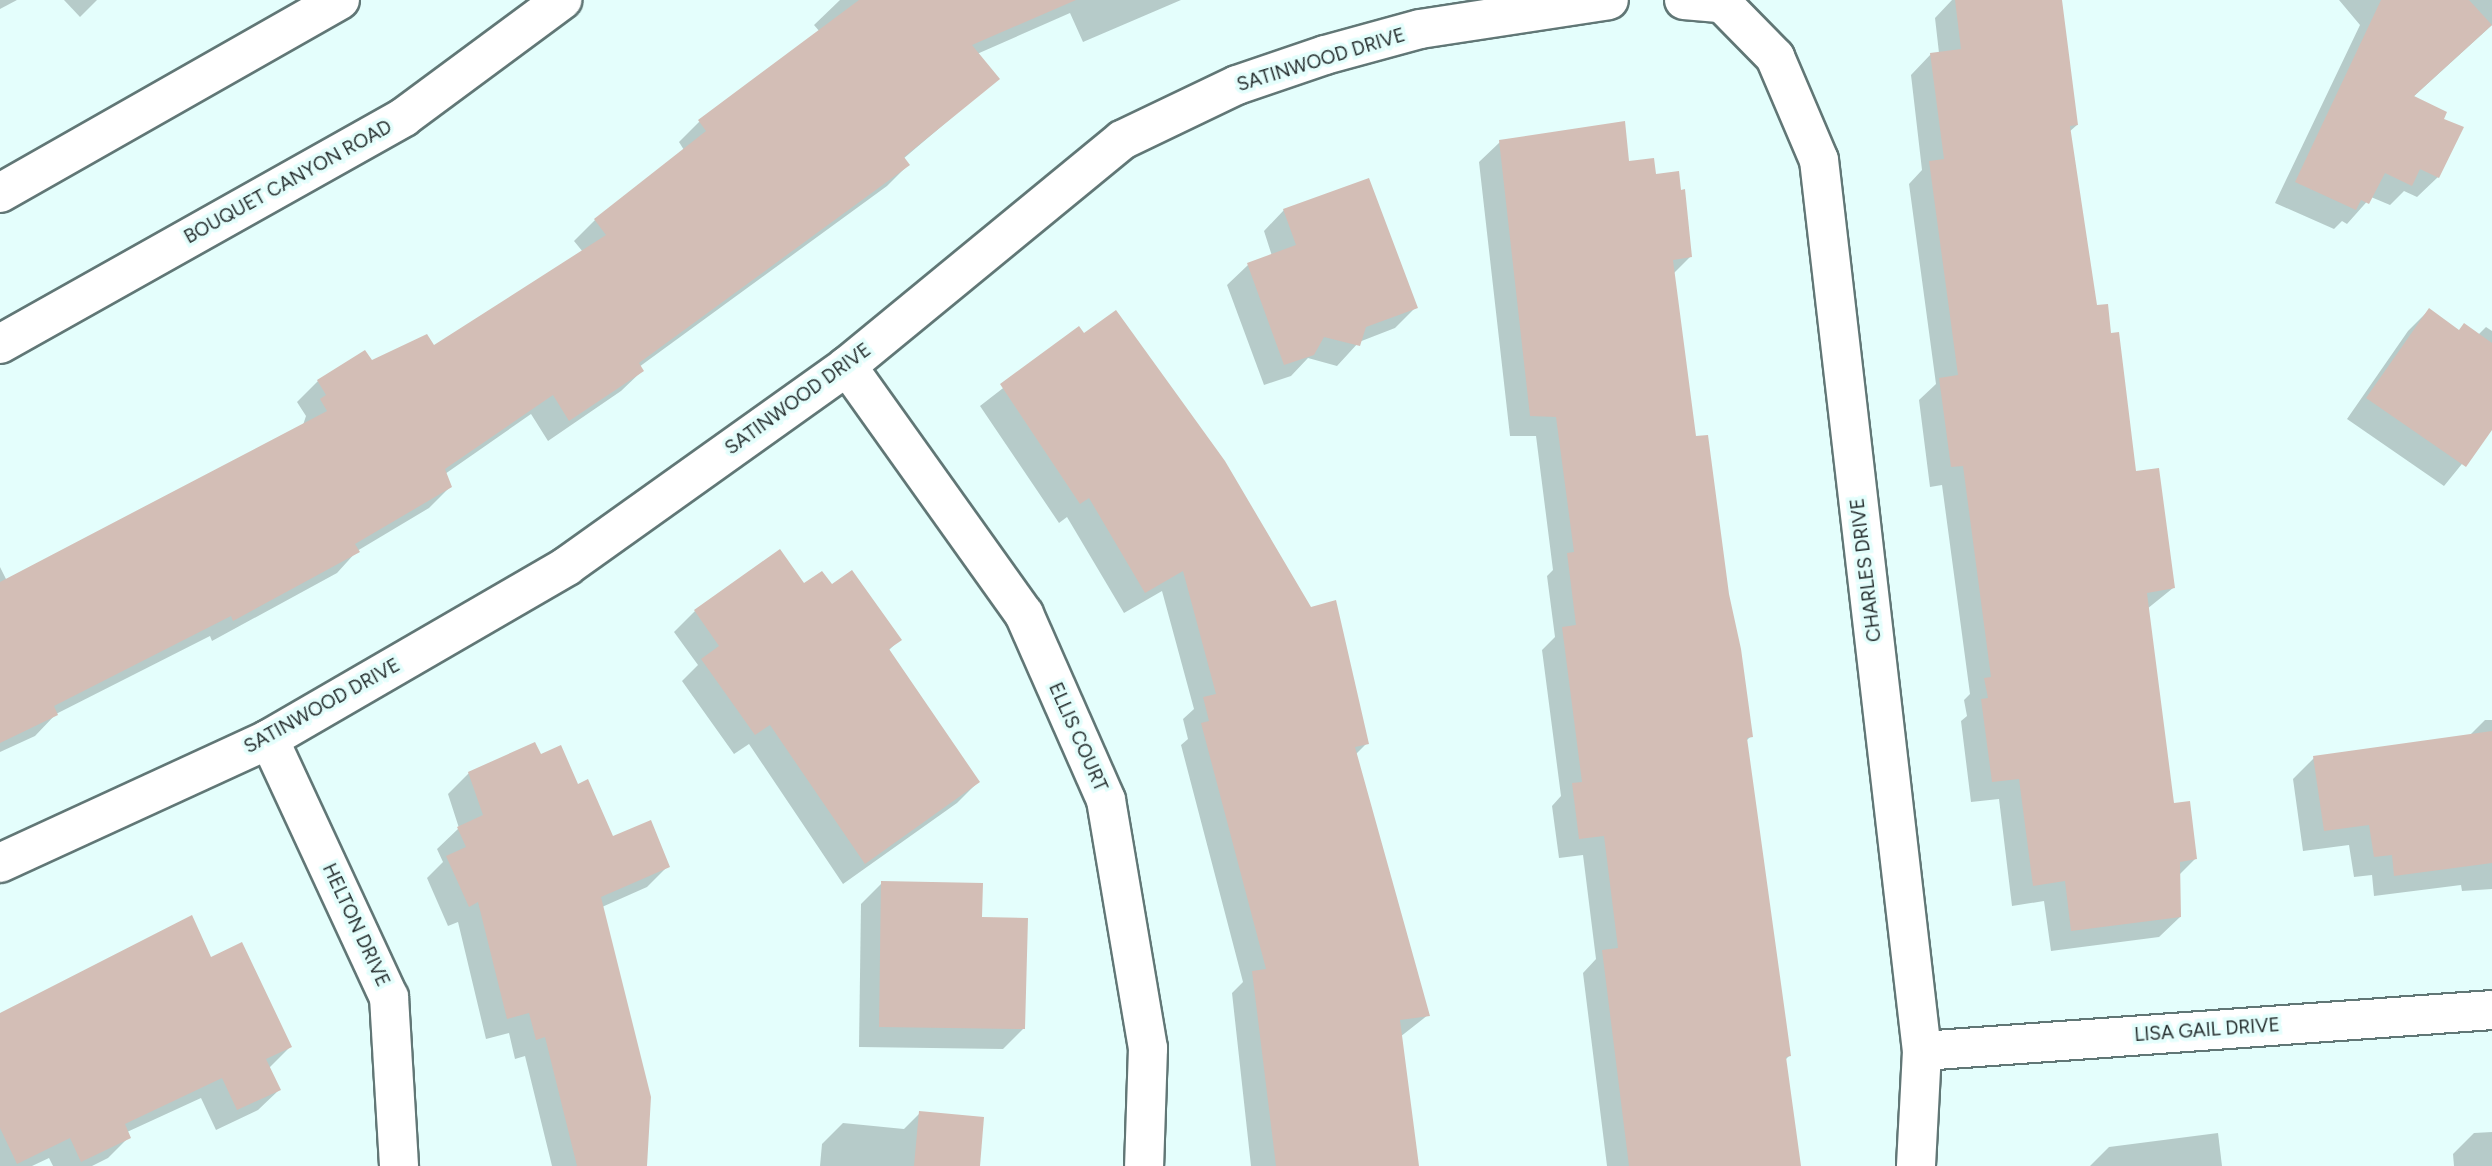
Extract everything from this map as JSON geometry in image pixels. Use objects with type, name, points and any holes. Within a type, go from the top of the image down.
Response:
[{"type":"street","points":[[0,192],[340,0]]},
{"type":"street","name":"BOUQUET CANYON ROAD","points":[[0,344],[404,117],[562,0]]},
{"type":"street","name":"SATINWOOD DRIVE","points":[[0,863],[269,739],[567,566],[847,366],[1122,140],[1237,85],[1420,29],[1609,0]]},
{"type":"street","name":"CHARLES DRIVE","points":[[1684,0],[1722,3],[1775,57],[1819,160],[1922,1051],[1916,1166]]},
{"type":"street","name":"ELLIS COURT","points":[[847,366],[1024,614],[1106,800],[1148,1048],[1144,1166]]},
{"type":"street","name":"HELTON DRIVE","points":[[269,739],[389,997],[399,1166]]},
{"type":"street","name":"LISA GAIL DRIVE","points":[[1922,1051],[2492,1010]]},
{"type":"building","points":[[859,0],[1076,0],[972,45],[1000,79],[904,157],[910,165],[639,363],[644,371],[569,421],[553,395],[445,469],[452,487],[355,544],[360,552],[233,621],[231,616],[54,706],[58,715],[0,743],[0,582],[327,411],[320,399],[326,395],[317,380],[365,350],[372,360],[427,334],[434,345],[606,235],[594,219],[706,131],[698,120]]},
{"type":"building","points":[[1955,0],[2062,0],[2078,125],[2070,126],[2097,305],[2108,304],[2111,333],[2119,332],[2136,471],[2159,468],[2175,588],[2147,593],[2174,803],[2190,801],[2197,859],[2180,862],[2181,917],[2071,931],[2065,881],[2033,886],[2019,779],[1992,782],[1981,699],[1988,698],[1984,678],[1991,677],[1963,466],[1951,467],[1939,378],[1958,375],[1929,161],[1944,159],[1930,53],[1961,49]]},
{"type":"building","points":[[2381,0],[2469,0],[2492,25],[2414,96],[2447,112],[2444,119],[2464,127],[2439,178],[2420,169],[2412,186],[2385,173],[2369,204],[2361,200],[2356,210],[2295,182]]},
{"type":"building","points":[[1625,121],[1629,161],[1654,158],[1656,174],[1679,171],[1681,190],[1685,189],[1692,257],[1673,260],[1696,436],[1708,435],[1729,594],[1741,649],[1753,737],[1747,738],[1791,1056],[1786,1057],[1801,1166],[1629,1166],[1602,950],[1618,948],[1604,836],[1579,839],[1572,783],[1582,782],[1562,627],[1576,625],[1567,553],[1574,552],[1556,417],[1530,416],[1499,140]]},
{"type":"building","points":[[1369,178],[1418,308],[1366,327],[1360,346],[1324,337],[1314,355],[1284,365],[1247,263],[1296,245],[1283,209]]},
{"type":"building","points":[[2429,308],[2459,330],[2464,323],[2492,343],[2492,430],[2466,467],[2366,398]]},
{"type":"building","points":[[1116,310],[1225,461],[1311,607],[1336,600],[1369,744],[1355,747],[1430,1016],[1400,1020],[1419,1166],[1276,1166],[1252,971],[1266,969],[1201,723],[1209,721],[1203,697],[1216,694],[1183,571],[1145,593],[1089,498],[1080,504],[1000,384],[1079,326],[1084,333]]},
{"type":"building","points":[[780,549],[804,583],[822,571],[832,584],[852,570],[902,640],[889,649],[980,782],[865,864],[770,725],[755,735],[701,659],[719,646],[694,610]]},
{"type":"building","points":[[2492,731],[2492,863],[2394,876],[2392,855],[2374,857],[2369,825],[2324,831],[2313,756]]},
{"type":"building","points":[[535,742],[541,754],[561,745],[578,784],[588,779],[613,836],[651,820],[670,867],[601,897],[651,1097],[647,1166],[577,1166],[545,1037],[536,1040],[529,1013],[507,1019],[478,902],[469,907],[446,856],[466,847],[457,827],[483,815],[468,772]]},
{"type":"building","points":[[881,881],[983,883],[982,917],[1028,918],[1025,1029],[879,1027]]},
{"type":"building","points":[[192,915],[211,957],[242,942],[292,1047],[266,1059],[281,1090],[237,1110],[222,1078],[125,1124],[131,1138],[81,1162],[70,1138],[17,1164],[0,1128],[0,1013]]},
{"type":"building","points":[[919,1111],[984,1117],[980,1166],[914,1166]]}]
